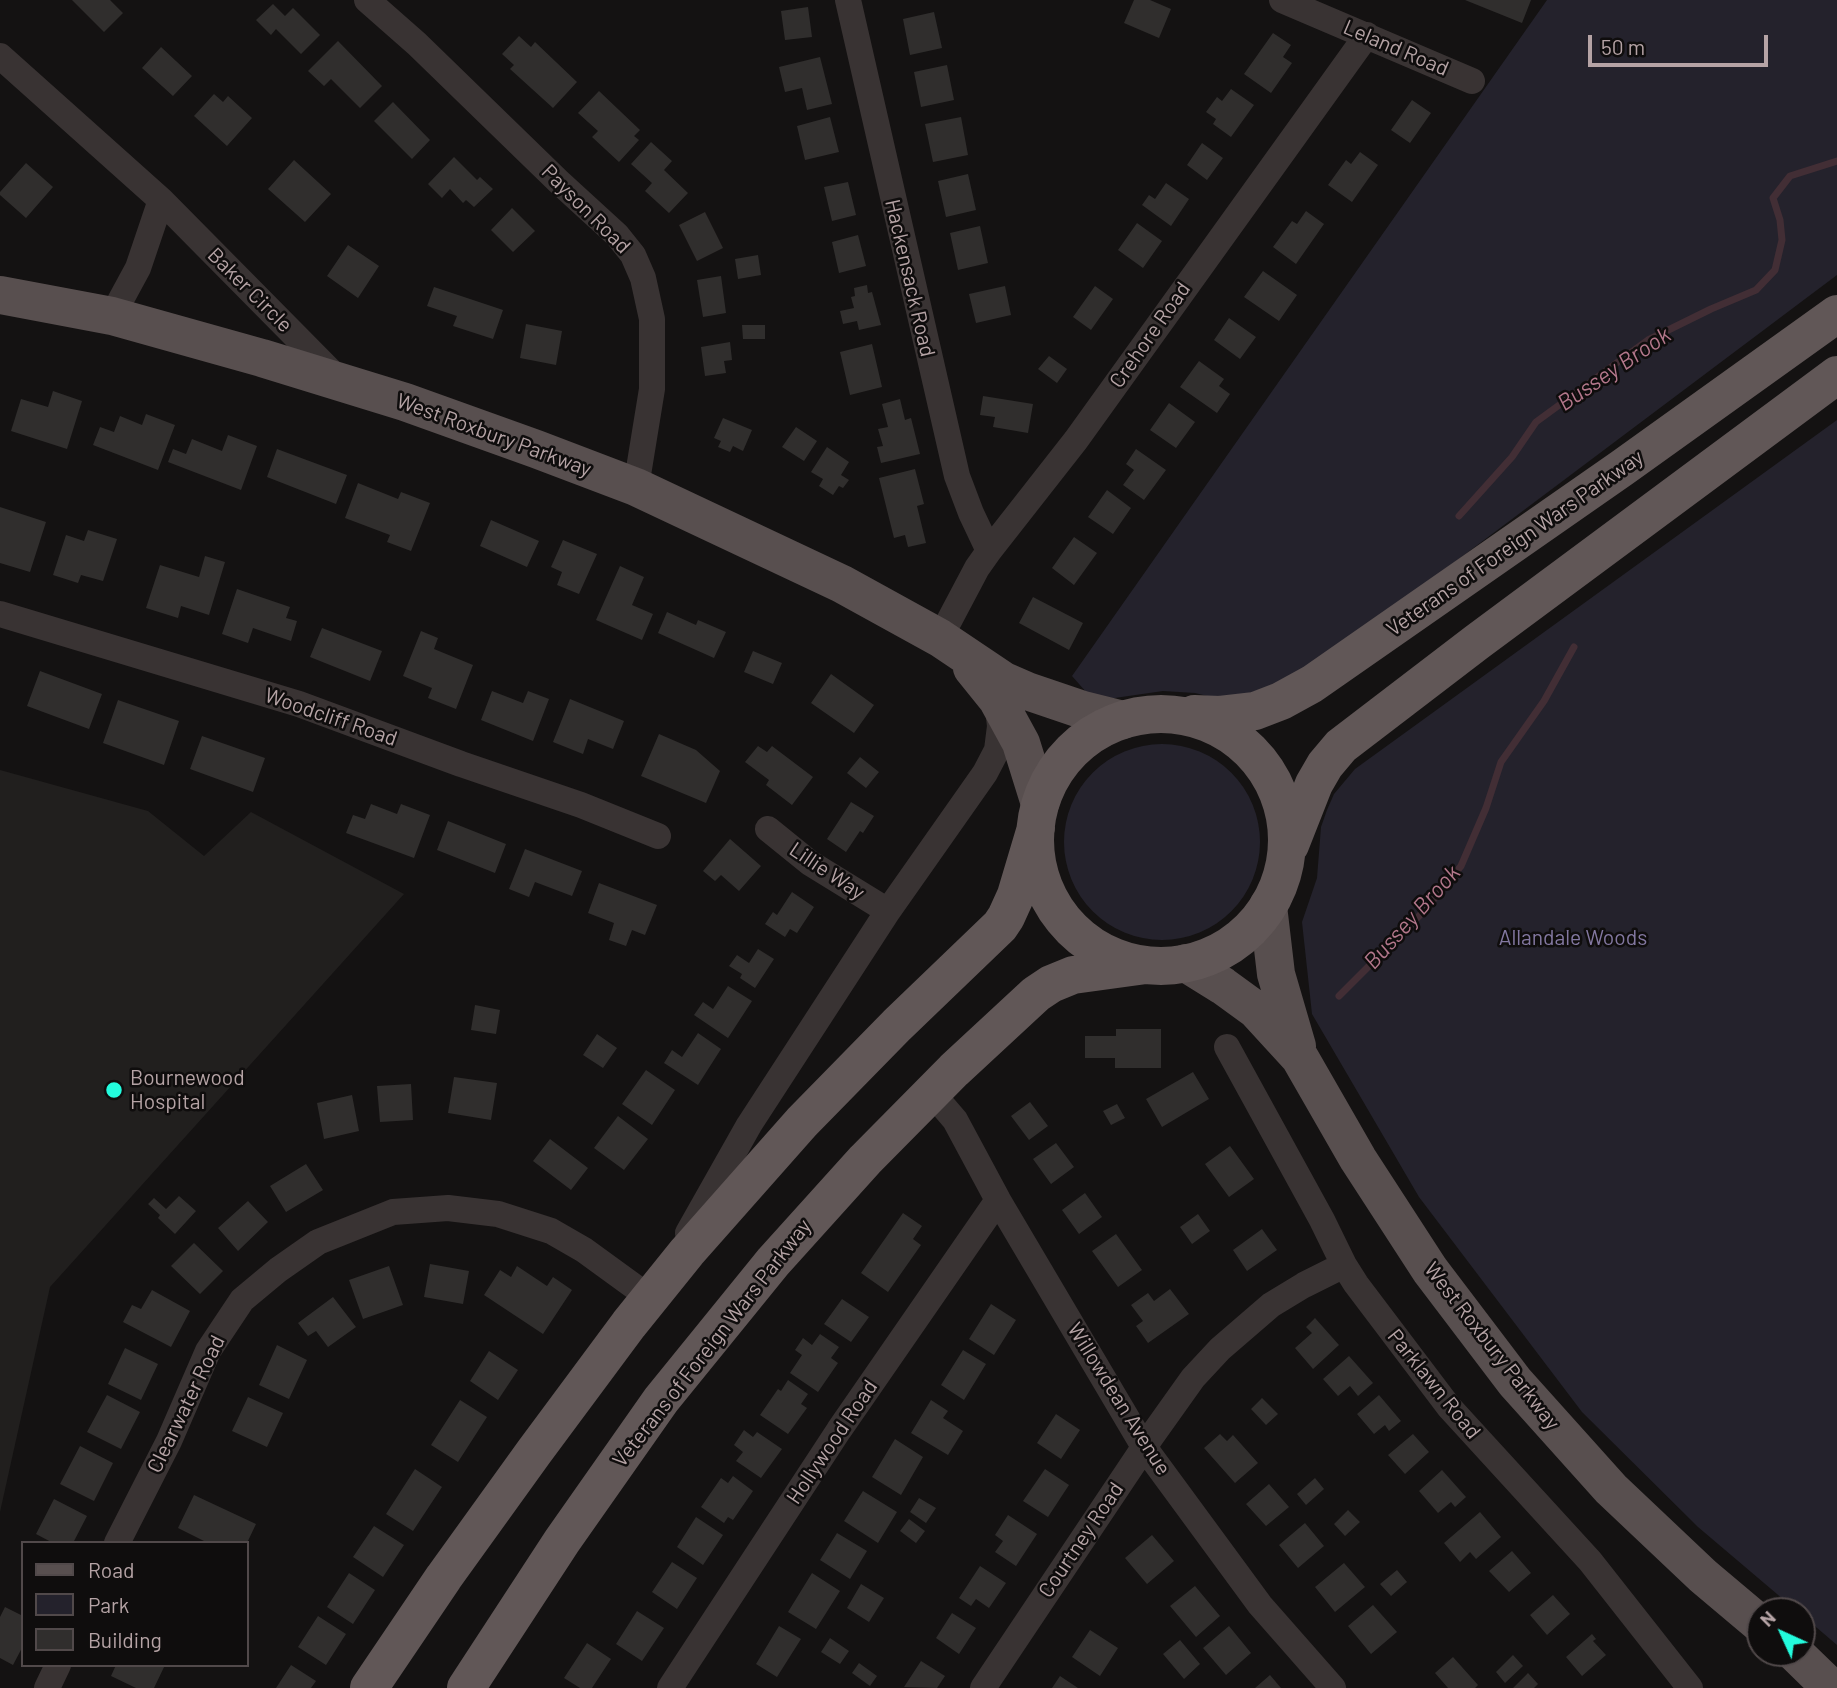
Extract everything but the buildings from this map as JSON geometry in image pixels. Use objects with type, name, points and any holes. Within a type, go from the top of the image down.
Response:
[{"type":"highway","name":"Veterans of Foreign Wars Parkway","points":[[1171,714],[1220,715],[1245,712],[1266,708],[1289,698],[1334,670],[1837,314]]},
{"type":"highway","points":[[1038,816],[1035,849],[1039,871],[1046,891],[1063,919],[1078,934],[1115,957],[1146,965],[1186,963],[1213,954],[1234,942],[1253,925],[1268,906],[1279,884],[1286,853],[1314,784],[1341,746],[1837,374]]},
{"type":"highway","points":[[369,1688],[444,1577],[534,1452],[650,1298],[713,1221],[802,1122],[897,1025],[1000,926],[1016,895],[1038,816],[1058,768],[1076,747],[1098,731],[1123,720],[1147,715],[1171,714],[1199,719],[1226,731],[1249,748],[1274,783],[1284,810],[1286,853]]},
{"type":"highway","name":"Veterans of Foreign Wars Parkway","points":[[466,1688],[577,1518],[661,1400],[797,1234],[864,1160],[931,1092],[1013,1015],[1051,984],[1080,974],[1146,965]]},
{"type":"main road","name":"West Roxbury Parkway","points":[[0,295],[112,316],[340,381],[479,428],[636,487],[842,584],[950,645],[1004,681],[1083,710],[1123,720]]},
{"type":"main road","name":"West Roxbury Parkway","points":[[950,645],[997,699],[1021,743],[1038,816]]},
{"type":"main road","name":"West Roxbury Parkway","points":[[1268,906],[1276,974],[1300,1058]]},
{"type":"main road","name":"West Roxbury Parkway","points":[[1186,963],[1256,1010],[1300,1058],[1358,1160],[1430,1270],[1515,1382],[1611,1489],[1703,1576],[1746,1612]]},
{"type":"main road","points":[[1809,1667],[1831,1688]]},
{"type":"street","name":"Payson Road","points":[[367,0],[417,44],[617,235],[633,255],[643,278],[652,318],[652,389],[636,487]]},
{"type":"street","name":"Hackensack Road","points":[[848,0],[957,476],[989,551]]},
{"type":"street","name":"Leland Road","points":[[1282,0],[1472,81]]},
{"type":"street","name":"Crehore Road","points":[[950,645],[977,568],[1076,440],[1367,36]]},
{"type":"street","name":"Baker Circle","points":[[0,56],[161,200],[340,381]]},
{"type":"street","points":[[112,316],[138,268],[161,200]]},
{"type":"street","name":"Woodcliff Road","points":[[0,614],[299,704],[582,805],[658,836]]},
{"type":"street","points":[[650,1298],[749,1125],[888,911],[985,773],[997,750],[1000,726],[997,699]]},
{"type":"street","name":"Lillie Way","points":[[768,829],[810,863],[888,911]]},
{"type":"street","name":"Parklawn Road","points":[[1227,1047],[1322,1220],[1343,1265],[1449,1407],[1590,1561],[1690,1688]]},
{"type":"street","name":"Willowdean Avenue","points":[[931,1092],[955,1120],[998,1200],[1144,1447],[1260,1605],[1333,1688]]},
{"type":"street","name":"Hollywood Road","points":[[670,1688],[839,1430],[998,1200]]},
{"type":"street","name":"Clearwater Road","points":[[118,1541],[169,1441],[208,1351],[242,1300],[278,1269],[318,1242],[393,1212],[447,1208],[498,1214],[551,1231],[584,1250],[650,1298]]},
{"type":"street","name":"Courtney Road","points":[[983,1688],[1193,1378],[1220,1349],[1271,1305],[1343,1265]]},
{"type":"street","points":[[47,1688],[57,1667]]},
{"type":"shaded area","name":"Bournewood Hospital","points":[[0,770],[148,811],[204,856],[251,812],[404,894],[50,1287],[0,1512]]},
{"type":"green space","points":[[1547,0],[1837,0],[1837,275],[1299,679],[1224,700],[1195,693],[1163,691],[1094,701],[1072,676]]},
{"type":"green space","name":"Allandale Woods","points":[[1837,420],[1837,1645],[1816,1627],[1816,1597],[1780,1597],[1698,1527],[1582,1412],[1419,1197],[1312,1014],[1302,922],[1317,878],[1321,827],[1334,794],[1355,769]]},
{"type":"green space","points":[[1162,744],[1200,751],[1217,760],[1231,773],[1244,787],[1253,804],[1260,842],[1253,880],[1244,897],[1231,911],[1217,924],[1200,933],[1162,940],[1124,933],[1107,924],[1093,911],[1080,897],[1071,880],[1064,842],[1071,804],[1080,787],[1093,773],[1107,760],[1124,751]]},
{"type":"waterway","name":"Bussey Brook","points":[[1459,516],[1512,457],[1536,422],[1648,340],[1756,290],[1775,270],[1782,240],[1780,220],[1773,198],[1790,176],[1837,161]]},
{"type":"waterway","name":"Bussey Brook","points":[[1339,996],[1424,911],[1461,866],[1486,808],[1501,762],[1544,701],[1574,647]]},
{"type":"place","name":"Bournewood Hospital","points":[[114,1090]]}]
